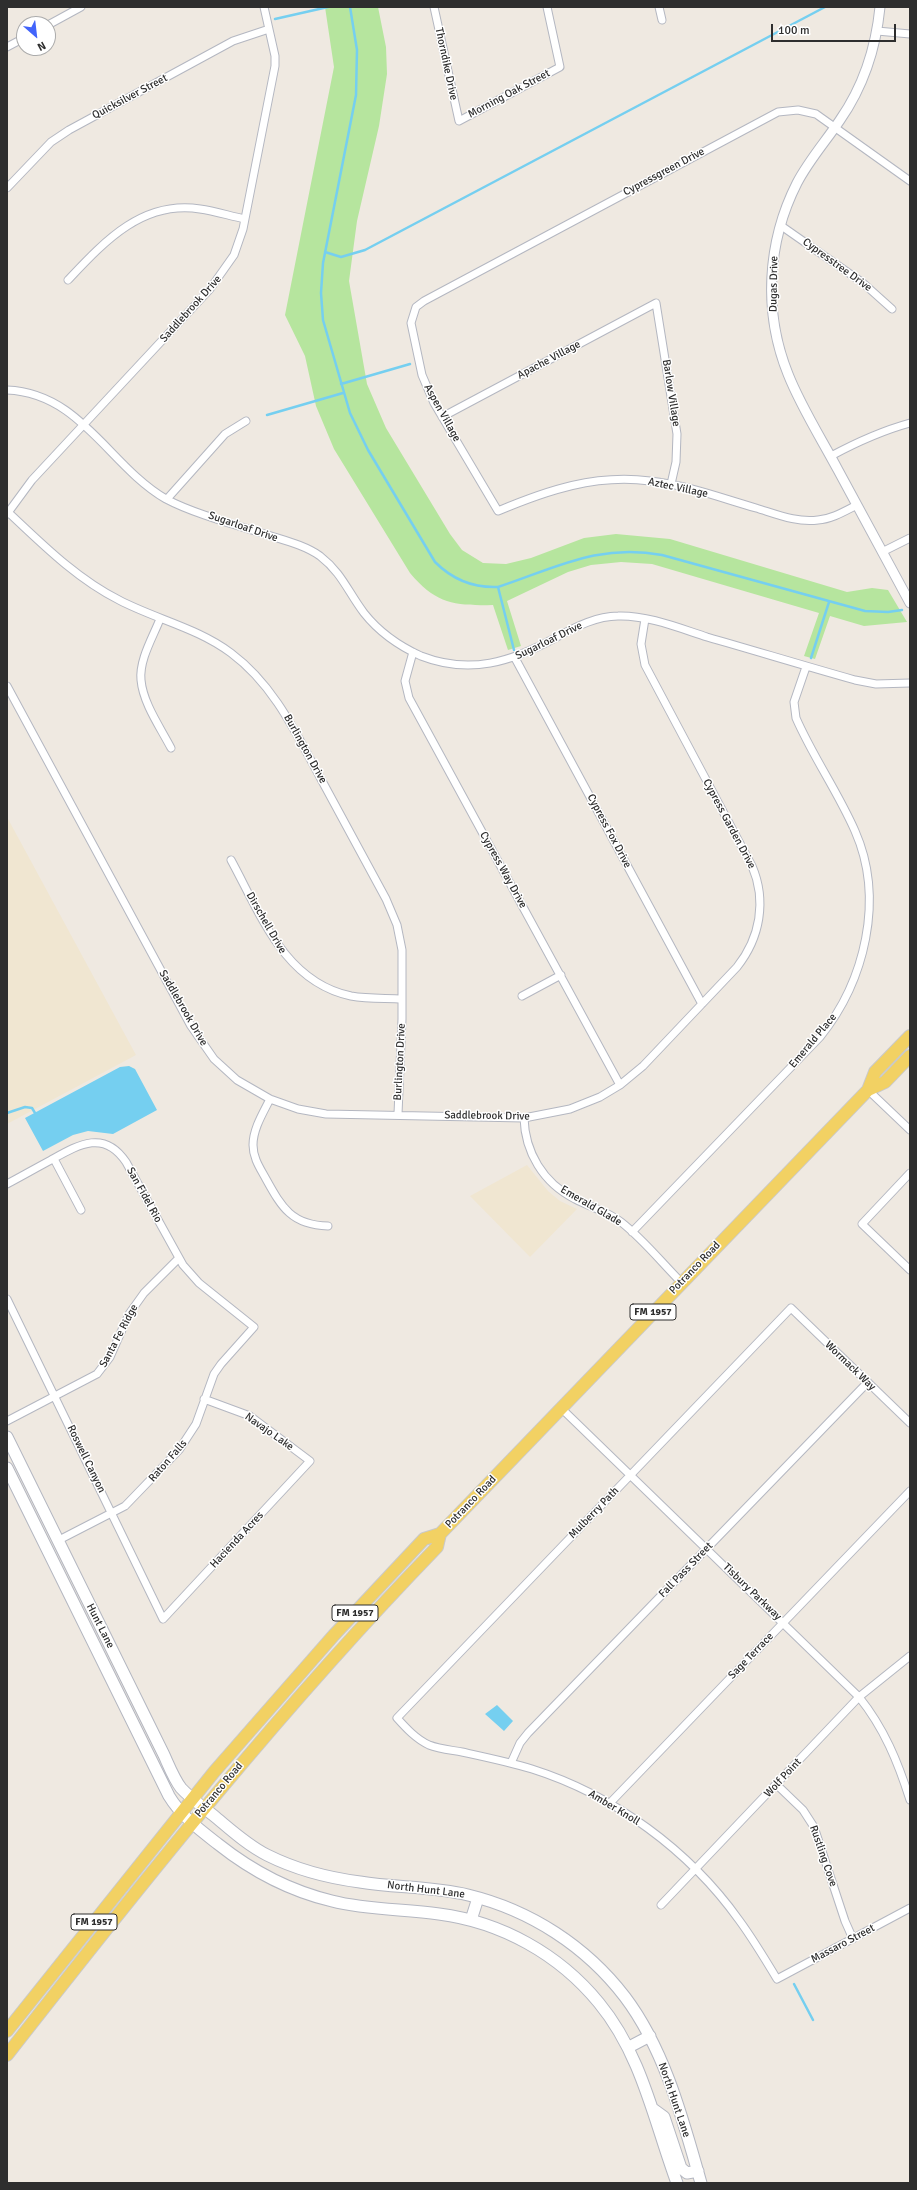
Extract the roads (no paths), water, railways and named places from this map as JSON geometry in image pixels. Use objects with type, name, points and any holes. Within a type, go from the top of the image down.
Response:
[{"type":"main road","name":"Potranco Road","points":[[868,1090],[875,1072],[910,1036]]},
{"type":"main road","name":"Potranco Road","points":[[7,2031],[193,1798],[276,1700],[334,1635],[424,1539],[440,1534],[681,1282],[868,1090],[885,1082],[910,1056]]},
{"type":"main road","name":"Hunt Lane","points":[[7,1437],[57,1541],[177,1781],[203,1807]]},
{"type":"main road","name":"Hunt Lane","points":[[7,1468],[169,1796],[181,1813],[192,1822]]},
{"type":"main road","name":"Potranco Road","points":[[7,2055],[203,1807],[354,1634],[437,1547],[440,1534]]},
{"type":"main road","points":[[354,1634],[369,1609],[410,1565],[412,1560],[408,1556]]},
{"type":"main road","points":[[299,1696],[310,1675],[335,1647],[337,1643],[334,1635]]},
{"type":"main road","points":[[101,1658],[108,1661],[132,1707],[140,1707]]},
{"type":"main road","points":[[276,1700],[287,1710]]},
{"type":"main road","name":"North Hunt Lane","points":[[203,1807],[251,1845],[267,1855],[296,1866],[360,1882],[442,1890],[478,1898],[514,1910],[534,1920],[560,1936],[584,1954],[625,1997],[650,2036],[665,2071],[702,2183]]},
{"type":"main road","name":"North Hunt Lane","points":[[192,1822],[249,1866],[274,1880],[308,1894],[361,1906],[439,1914],[471,1920],[524,1941],[568,1971],[599,2002],[629,2047],[653,2109],[677,2183]]},
{"type":"main road","points":[[471,1920],[478,1898]]},
{"type":"main road","points":[[47,2003],[44,1997],[85,1944],[89,1927]]},
{"type":"main road","points":[[7,2043],[23,2021],[24,2016],[22,2012]]},
{"type":"main road","points":[[629,2047],[650,2036]]},
{"type":"main road","points":[[653,2109],[664,2117],[681,2168],[687,2173],[698,2171]]},
{"type":"street","points":[[56,20],[80,7]]},
{"type":"street","name":"Saddlebrook Drive","points":[[8,513],[32,480],[84,426],[218,280],[234,255],[244,219],[275,66],[264,7]]},
{"type":"street","name":"Thorndike Drive","points":[[434,7],[459,121]]},
{"type":"street","name":"Morning Oak Street","points":[[459,121],[560,66],[547,7]]},
{"type":"street","points":[[659,7],[662,20]]},
{"type":"street","name":"Dugas Drive","points":[[880,7],[877,31],[872,52],[860,84],[851,102],[798,181],[780,225],[773,258],[772,311],[777,337],[792,383],[910,603]]},
{"type":"street","name":"Quicksilver Street","points":[[7,188],[51,142],[69,130],[233,41],[269,29]]},
{"type":"street","points":[[877,31],[910,34]]},
{"type":"street","points":[[7,47],[16,42]]},
{"type":"street","name":"Cypressgreen Drive","points":[[416,307],[772,114],[792,110],[805,110],[816,114],[910,181]]},
{"type":"street","points":[[68,280],[116,233],[130,223],[152,213],[188,208],[244,219]]},
{"type":"street","name":"Cypresstree Drive","points":[[780,225],[863,283],[892,309]]},
{"type":"street","name":"Apache Village","points":[[442,417],[656,303]]},
{"type":"street","name":"Barlow Village","points":[[656,303],[677,434],[676,462],[670,484]]},
{"type":"street","name":"Aspen Village","points":[[416,307],[411,323],[418,360],[427,390],[498,511]]},
{"type":"street","name":"Sugarloaf Drive","points":[[7,390],[27,392],[47,398],[65,408],[141,479],[167,499],[316,554],[341,576],[373,622],[388,637],[413,652],[435,660],[463,665],[492,663],[515,658],[591,621],[621,616],[645,619],[806,667],[869,683],[910,683]]},
{"type":"street","points":[[167,499],[225,434],[246,421]]},
{"type":"street","points":[[830,456],[862,439],[884,430],[910,424]]},
{"type":"street","name":"Aztec Village","points":[[498,511],[539,494],[582,483],[615,480],[649,481],[670,484],[793,519],[810,521],[825,519],[858,505]]},
{"type":"street","name":"Burlington Drive","points":[[8,513],[42,544],[87,581],[118,600],[205,637],[231,652],[250,669],[276,699],[394,916],[402,950],[398,1114]]},
{"type":"street","points":[[882,552],[910,538]]},
{"type":"street","points":[[160,619],[143,663],[141,680],[145,697],[171,748]]},
{"type":"street","name":"Cypress Garden Drive","points":[[620,1085],[643,1066],[737,967],[750,947],[759,919],[759,889],[756,876],[748,858],[647,670],[641,647],[645,619]]},
{"type":"street","name":"Cypress Way Drive","points":[[413,652],[405,681],[409,698],[620,1085]]},
{"type":"street","name":"Cypress Fox Drive","points":[[515,658],[702,1004]]},
{"type":"street","name":"Emerald Place","points":[[632,1232],[820,1037],[841,1006],[858,970],[867,923],[868,894],[865,864],[860,844],[851,822],[796,718],[794,702],[806,667]]},
{"type":"street","name":"Saddlebrook Drive","points":[[7,686],[202,1043],[228,1073],[270,1099],[303,1110],[326,1114],[398,1114],[524,1118],[570,1109],[593,1100],[620,1085]]},
{"type":"street","name":"Dirschell Drive","points":[[231,860],[278,947],[304,974],[325,987],[349,995],[367,998],[402,999]]},
{"type":"street","points":[[522,996],[561,975]]},
{"type":"street","points":[[868,1090],[910,1130]]},
{"type":"street","points":[[270,1099],[254,1133],[253,1145],[257,1163],[278,1202],[286,1211],[306,1223],[328,1226]]},
{"type":"street","name":"Emerald Glade","points":[[524,1118],[525,1136],[530,1152],[551,1181],[572,1197],[610,1214],[632,1232],[681,1282]]},
{"type":"street","name":"San Fidel Rio","points":[[7,1184],[77,1146],[90,1143],[103,1143],[116,1150],[126,1162],[179,1258],[199,1283],[254,1327]]},
{"type":"street","points":[[54,1158],[80,1210]]},
{"type":"street","points":[[910,1173],[862,1224],[910,1270]]},
{"type":"street","name":"Santa Fe Ridge","points":[[7,1421],[92,1378],[102,1369],[110,1357],[129,1314],[144,1293],[179,1258]]},
{"type":"street","name":"Roswell Canyon","points":[[7,1299],[164,1619]]},
{"type":"street","name":"Wormack Way","points":[[791,1308],[910,1424]]},
{"type":"street","name":"Mulberry Path","points":[[396,1718],[791,1308]]},
{"type":"street","name":"Raton Falls","points":[[57,1541],[113,1513],[135,1498],[179,1450],[196,1424],[204,1399],[221,1364],[254,1327]]},
{"type":"street","name":"Fall Pass Street","points":[[511,1763],[520,1743],[528,1733],[868,1382]]},
{"type":"street","name":"Navajo Lake","points":[[204,1399],[250,1416],[310,1461]]},
{"type":"street","name":"Tisbury Parkway","points":[[561,1408],[631,1474],[859,1697],[880,1726],[891,1747],[910,1800]]},
{"type":"street","name":"Hacienda Acres","points":[[164,1619],[310,1461]]},
{"type":"street","name":"Sage Terrace","points":[[609,1804],[910,1491]]},
{"type":"street","name":"Wolf Point","points":[[661,1905],[859,1697],[910,1656]]},
{"type":"street","name":"Amber Knoll","points":[[396,1718],[414,1735],[430,1745],[511,1763],[563,1780],[609,1804],[660,1837],[696,1869],[739,1919],[777,1979]]},
{"type":"street","name":"Rustling Cove","points":[[776,1784],[803,1810],[814,1827],[845,1921],[853,1938]]},
{"type":"street","name":"Massaro Street","points":[[777,1979],[910,1908]]},
{"type":"water","points":[[129,1066],[135,1069],[157,1110],[113,1134],[88,1131],[73,1135],[43,1151],[25,1118],[120,1067]]},
{"type":"water","points":[[497,1705],[513,1721],[504,1731],[485,1714]]},
{"type":"waterway","points":[[275,19],[328,7]]},
{"type":"waterway","points":[[350,7],[357,50],[356,95],[323,263],[321,293],[323,320],[350,413],[368,450],[435,562],[456,578],[480,586],[498,587],[578,559],[618,552],[639,552],[662,555],[865,611],[888,612],[902,610]]},
{"type":"waterway","points":[[325,252],[341,257],[365,250],[825,7]]},
{"type":"waterway","points":[[341,384],[410,364]]},
{"type":"waterway","points":[[267,415],[343,393]]},
{"type":"waterway","points":[[498,587],[514,650]]},
{"type":"waterway","points":[[811,658],[829,602]]},
{"type":"waterway","points":[[7,1113],[25,1107],[32,1108],[35,1113]]},
{"type":"waterway","points":[[794,1984],[813,2020]]}]
